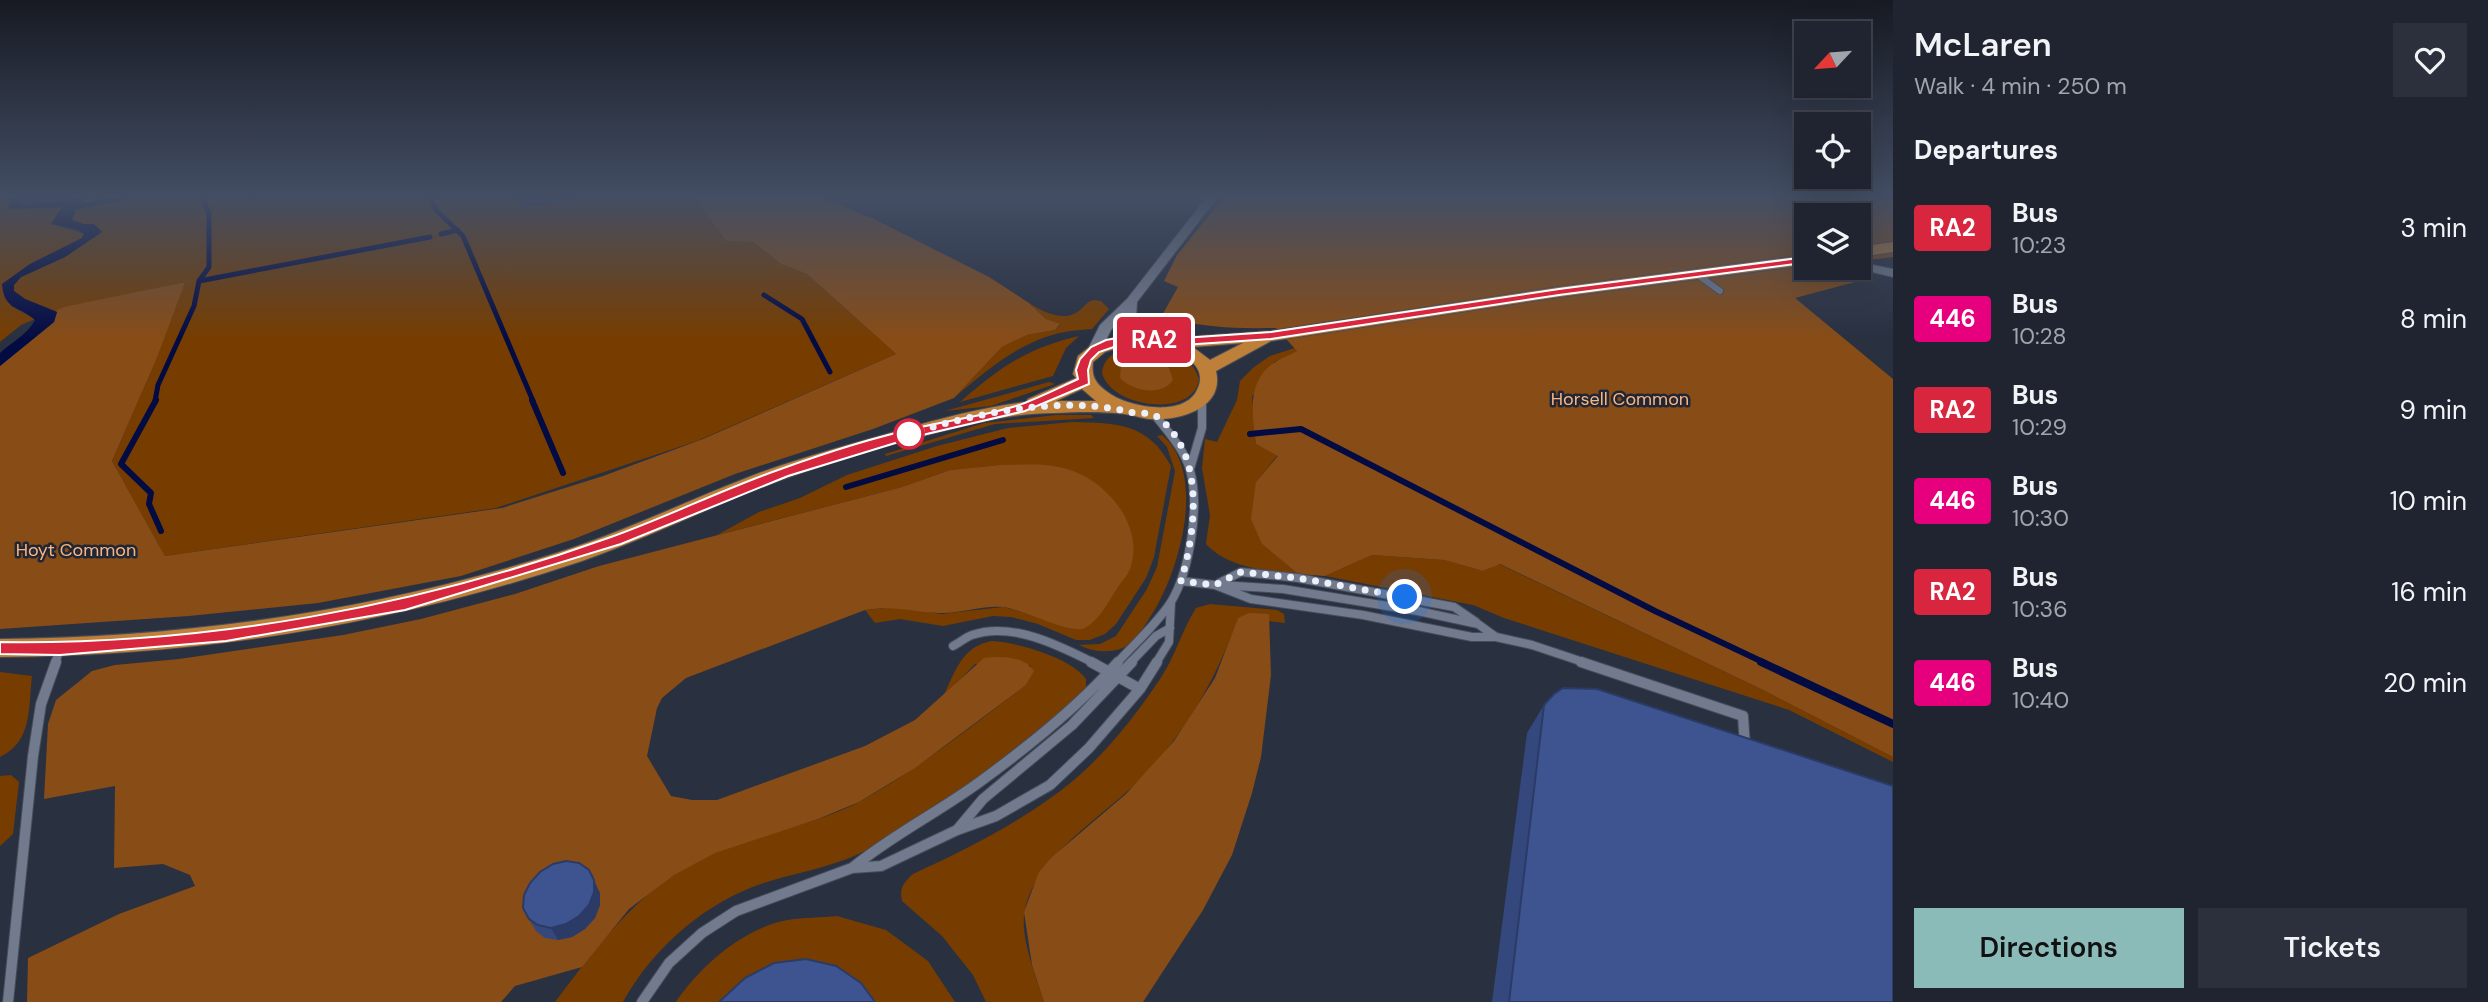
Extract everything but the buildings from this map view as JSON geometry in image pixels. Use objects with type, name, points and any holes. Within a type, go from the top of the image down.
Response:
[{"type":"main road","points":[[1871,250],[1893,247]]},
{"type":"main road","points":[[1117,408],[1094,395],[1084,381],[1082,370],[1086,359],[1095,349],[1128,339],[1162,342],[1271,336],[1695,273],[1794,262]]},
{"type":"main road","points":[[1207,369],[1271,336]]},
{"type":"main road","points":[[1020,409],[1117,408],[1155,415],[1177,412],[1202,400],[1210,382],[1207,369],[1196,356],[1162,342]]},
{"type":"main road","points":[[0,648],[60,649],[226,635],[405,605],[616,541],[783,472],[915,432],[1020,409],[1084,381]]},
{"type":"street","points":[[1095,349],[1105,328],[1131,302],[1176,245]]},
{"type":"street","points":[[1871,268],[1893,273]]},
{"type":"street","points":[[1131,302],[1130,320],[1162,342]]},
{"type":"lane","points":[[1695,273],[1720,291]]},
{"type":"lane","points":[[852,869],[873,851],[980,782],[1074,705],[1110,671],[1171,602],[1181,581],[1193,526],[1190,470],[1202,428],[1202,400]]},
{"type":"lane","points":[[1155,415],[1176,439],[1190,470]]},
{"type":"lane","points":[[1215,585],[1241,572],[1298,578],[1454,607],[1496,637]]},
{"type":"lane","points":[[1181,581],[1305,592],[1478,624]]},
{"type":"lane","points":[[1215,585],[1251,599],[1363,615],[1472,637],[1496,637],[1532,645],[1743,716],[1745,747]]},
{"type":"lane","points":[[642,1002],[669,963],[702,933],[736,911],[852,869],[881,866],[957,830],[996,816],[1050,785],[1089,748],[1140,689],[1169,642],[1171,602]]},
{"type":"lane","points":[[1434,615],[1436,630]]},
{"type":"lane","points":[[957,830],[982,799],[1072,725],[1156,636],[1170,628]]},
{"type":"lane","points":[[953,646],[963,638],[983,631],[1027,635],[1110,671],[1140,689]]},
{"type":"lane","points":[[8,1002],[33,756],[41,705],[60,649]]},
{"type":"shaded area","points":[[0,245],[68,245],[30,264],[2,284],[11,306],[35,319],[21,325],[0,342]]},
{"type":"shaded area","points":[[68,245],[83,245],[65,257],[21,277],[14,285],[14,291],[25,299],[57,312],[54,322],[0,366],[0,353],[35,320],[9,303],[3,293],[2,284],[30,264]]},
{"type":"shaded area","points":[[83,245],[757,245],[781,264],[807,274],[896,354],[697,441],[496,508],[165,556],[112,461],[157,358],[184,282],[55,311],[25,299],[14,291],[14,285],[21,277],[65,257]]},
{"type":"shaded area","points":[[1094,300],[1101,301],[1109,309],[1092,329],[1049,336],[1019,349],[954,398],[1002,347],[1027,335],[1055,330],[1060,325],[1046,319],[1029,303],[1047,313],[1068,316]]},
{"type":"shaded area","points":[[1079,336],[1066,348],[1053,376],[960,402],[988,379],[1029,353]]},
{"type":"shaded area","points":[[1142,347],[1168,351],[1184,358],[1199,379],[1194,392],[1183,400],[1152,404],[1135,401],[1109,385],[1102,373],[1107,360],[1116,352]]},
{"type":"shaded area","points":[[1295,348],[1298,352],[1274,362],[1252,397],[1256,444],[1278,455],[1256,482],[1262,544],[1298,574],[1249,567],[1225,558],[1206,544],[1210,515],[1202,468],[1205,439],[1217,442],[1237,400],[1240,381],[1270,356]]},
{"type":"shaded area","points":[[1049,382],[1055,384],[991,406],[945,411]]},
{"type":"shaded area","points":[[1056,415],[1091,415],[1094,418],[995,424],[886,456],[885,454],[984,423]]},
{"type":"shaded area","points":[[1072,422],[1103,423],[1130,428],[1152,441],[1171,466],[1154,557],[1146,578],[1116,624],[1105,634],[1090,640],[1076,640],[1038,624],[1011,617],[993,616],[943,626],[900,619],[875,623],[865,610],[896,607],[941,614],[1003,607],[1035,615],[1060,467],[1000,465],[950,470],[902,487],[717,535],[759,512],[800,498],[847,475],[937,446],[1008,428]]},
{"type":"shaded area","points":[[1162,435],[1176,453],[1184,475],[1184,526],[1178,552],[1160,600],[1139,635],[1133,642],[1119,649],[1096,651],[1079,645],[1100,644],[1116,636],[1147,589],[1157,567],[1175,471],[1167,447],[1157,436]]},
{"type":"shaded area","points":[[1372,555],[1444,560],[1483,571],[1499,564],[1763,690],[1893,757],[1893,762],[1789,710],[1504,618],[1473,605],[1325,576]]},
{"type":"shaded area","points":[[1210,604],[1277,610],[1284,614],[1285,623],[1269,621],[1269,615],[1238,618],[1222,659],[1179,733],[1135,785],[1079,833],[1045,868],[1033,888],[1024,920],[1029,956],[1044,1002],[986,1002],[973,975],[942,936],[902,901],[903,886],[913,874],[976,844],[1017,820],[1056,794],[1086,769],[1120,732],[1160,679],[1196,608]]},
{"type":"shaded area","points":[[992,641],[1029,648],[1069,664],[1086,679],[1086,688],[1059,714],[945,802],[901,831],[854,856],[745,890],[703,913],[666,945],[635,982],[623,1002],[555,1002],[626,915],[666,880],[716,852],[826,816],[861,801],[925,760],[1026,685],[1033,671],[1030,665],[975,664],[943,697],[966,654],[973,648]]},
{"type":"shaded area","points":[[0,672],[32,676],[24,733],[11,750],[0,757]]},
{"type":"shaded area","points":[[11,775],[19,782],[13,834],[0,846],[0,776]]},
{"type":"shaded area","points":[[837,916],[886,930],[928,961],[955,1002],[676,1002],[697,975],[724,950],[756,931],[788,920]]},
{"type":"green space","name":"Hoyt Common","points":[[757,245],[925,245],[989,277],[1029,303],[1046,319],[1060,324],[1055,330],[1027,335],[1002,347],[954,398],[873,429],[735,474],[574,539],[461,576],[318,603],[189,616],[0,629],[0,366],[54,322],[55,311],[185,282],[157,358],[112,461],[165,556],[502,508],[603,476],[703,439],[896,354],[807,274],[781,264]]},
{"type":"green space","name":"Horsell Common","points":[[1185,245],[1794,245],[1794,280],[1854,280],[1795,298],[1893,379],[1893,757],[1763,690],[1500,564],[1483,571],[1444,560],[1372,555],[1325,576],[1298,574],[1262,544],[1251,519],[1256,482],[1278,456],[1256,444],[1253,398],[1256,387],[1267,368],[1297,351],[1276,328],[1218,327],[1161,317],[1178,287],[1164,281]]},
{"type":"green space","name":"Horsell Common","points":[[1871,245],[1893,245],[1893,257],[1871,260]]},
{"type":"green space","points":[[1153,360],[1169,368],[1173,380],[1161,389],[1147,390],[1132,386],[1120,378],[1121,366],[1126,362]]},
{"type":"green space","points":[[1000,465],[1045,465],[1075,472],[1105,491],[1117,504],[1132,535],[1133,552],[1129,571],[1100,615],[1085,628],[1078,629],[1003,607],[947,613],[895,608],[865,610],[686,678],[662,698],[657,708],[647,756],[671,796],[692,800],[717,800],[865,746],[915,720],[984,658],[1005,657],[1018,660],[1034,671],[1026,685],[915,768],[859,802],[818,819],[715,853],[674,875],[629,909],[582,967],[515,986],[501,1002],[27,1002],[28,958],[119,914],[195,886],[190,875],[163,864],[114,868],[115,786],[44,799],[48,724],[56,700],[92,671],[115,665],[179,659],[343,635],[421,619],[515,594],[599,566],[902,487],[950,470]]},
{"type":"green space","points":[[1249,613],[1269,614],[1271,675],[1261,757],[1232,855],[1203,910],[1143,1002],[1044,1002],[1032,965],[1024,912],[1039,872],[1052,857],[1126,794],[1174,741],[1215,678],[1238,618]]},
{"type":"waterway","points":[[199,281],[209,267],[209,245]]},
{"type":"waterway","points":[[199,281],[389,245]]},
{"type":"waterway","points":[[467,245],[533,401]]},
{"type":"waterway","points":[[155,401],[158,385],[194,306],[199,281]]},
{"type":"waterway","points":[[764,295],[802,319],[830,372]]},
{"type":"waterway","points":[[156,400],[121,464],[151,493],[149,504],[161,531]]},
{"type":"waterway","points":[[532,400],[563,473]]},
{"type":"waterway","points":[[1250,434],[1301,429],[1655,611],[1765,663]]},
{"type":"waterway","points":[[846,487],[1003,440]]},
{"type":"waterway","points":[[1761,662],[1893,724]]},
{"type":"bus line","name":"RA2","points":[[0,648],[60,649],[226,635],[335,619],[405,605],[616,541],[783,472],[915,432],[1020,409],[1084,381],[1082,370],[1086,359],[1095,349],[1110,342],[1148,339],[1168,343],[1271,336],[1559,292],[1794,261]]},
{"type":"route","points":[[909,434],[1020,409],[1117,408],[1155,415],[1176,439],[1190,470],[1193,526],[1181,581],[1215,585],[1241,572],[1298,578],[1405,597]]}]
